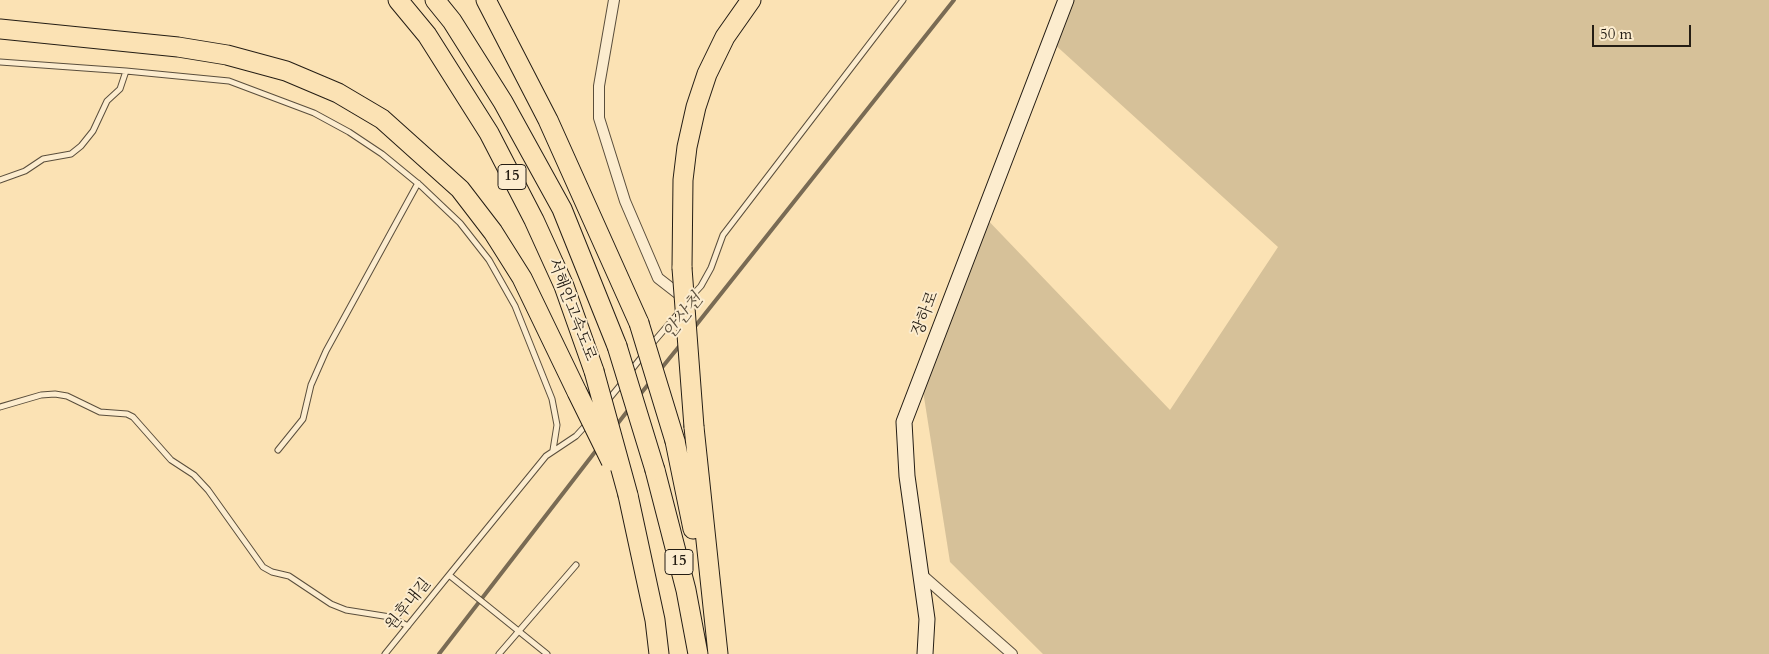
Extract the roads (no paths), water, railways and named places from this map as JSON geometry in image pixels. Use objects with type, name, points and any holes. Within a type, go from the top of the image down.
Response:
[{"type":"highway","name":"서해안고속도로","points":[[398,0],[427,35],[493,142],[534,220],[564,286],[594,371],[628,495],[654,620],[659,654]]},
{"type":"highway","name":"서해안고속도로","points":[[435,0],[452,21],[504,102],[562,209],[617,346],[655,470],[686,590],[698,654]]},
{"type":"highway","points":[[486,0],[548,120],[639,323],[675,441],[690,509],[703,597],[707,654]]},
{"type":"highway","points":[[718,654],[694,427],[682,268],[683,180],[687,147],[696,108],[707,74],[725,37],[751,0]]},
{"type":"highway","points":[[0,29],[160,45],[227,56],[286,71],[338,92],[382,119],[460,189],[493,232],[522,278],[628,495]]},
{"type":"street","points":[[614,0],[599,86],[599,118],[625,201],[658,278],[688,301]]},
{"type":"street","name":"장하로","points":[[925,654],[927,619],[907,476],[904,422],[1066,0]]},
{"type":"street","points":[[922,575],[1012,654]]},
{"type":"lane","points":[[600,410],[701,286],[711,268],[723,235],[904,0]]},
{"type":"lane","points":[[0,62],[229,81],[314,114],[349,132],[382,154],[418,183],[460,223],[489,260],[515,306],[552,399],[557,425],[553,450]]},
{"type":"lane","points":[[0,180],[25,171],[43,159],[71,154],[81,146],[93,131],[108,101],[120,89],[126,71]]},
{"type":"lane","points":[[278,450],[303,419],[311,385],[326,351],[418,183]]},
{"type":"lane","points":[[0,407],[41,395],[55,394],[67,396],[100,412],[127,414],[133,418],[171,460],[194,475],[208,490],[263,567],[272,572],[289,576],[331,604],[346,610],[390,617],[408,626]]},
{"type":"lane","name":"원후내길","points":[[385,654],[546,456],[576,436],[594,416]]},
{"type":"lane","points":[[498,654],[516,629],[576,564]]},
{"type":"lane","points":[[450,576],[547,654]]},
{"type":"waterway","name":"안산천","points":[[693,329],[954,0]]},
{"type":"waterway","name":"안산천","points":[[660,370],[681,344]]},
{"type":"waterway","name":"안산천","points":[[638,397],[651,381]]},
{"type":"waterway","name":"안산천","points":[[615,427],[629,409]]},
{"type":"waterway","name":"안산천","points":[[439,654],[598,448]]}]
